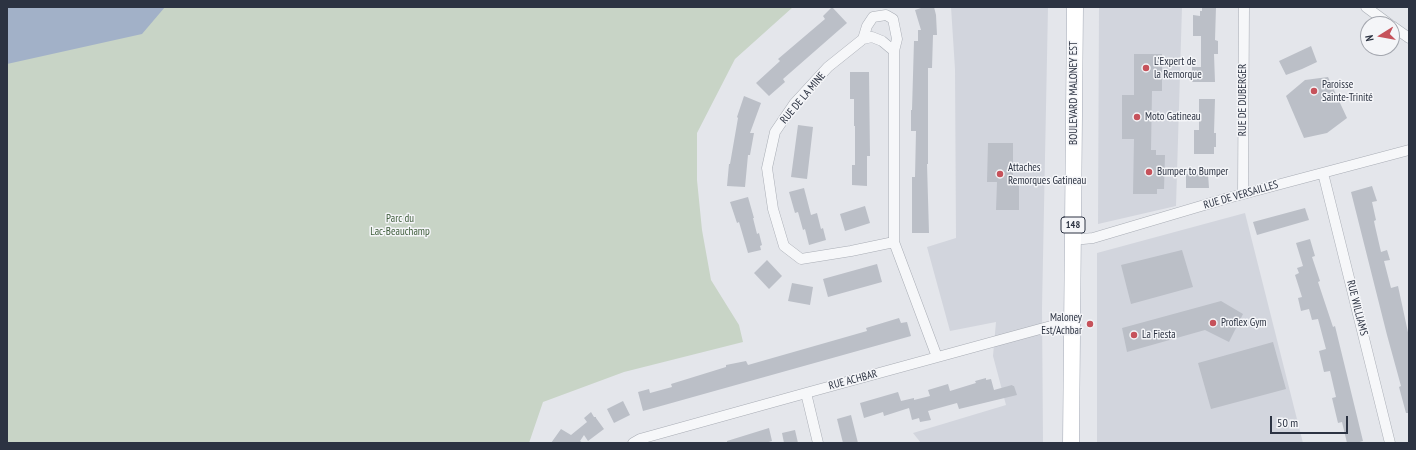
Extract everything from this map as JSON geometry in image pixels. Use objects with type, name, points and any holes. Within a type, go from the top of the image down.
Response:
[{"type":"main road","name":"BOULEVARD MALONEY EST","points":[[1071,443],[1075,7]]},
{"type":"street","name":"RUE DE DUBERGER","points":[[1243,194],[1244,7]]},
{"type":"street","points":[[1366,7],[1378,16]]},
{"type":"street","name":"RUE DE LA MINE","points":[[894,242],[852,251],[800,258],[784,246],[773,209],[767,168],[775,132],[794,104],[828,67],[863,39],[867,26],[873,16],[886,14],[893,19],[897,38],[894,51],[894,242],[937,357]]},
{"type":"street","points":[[1400,32],[1409,38]]},
{"type":"street","points":[[863,39],[872,37],[882,41],[894,51]]},
{"type":"street","name":"RUE DE VERSAILLES","points":[[1073,240],[1093,238],[1243,194],[1409,150]]},
{"type":"street","name":"RUE WILLIAMS","points":[[1323,173],[1390,443]]},
{"type":"street","name":"RUE ACHBAR","points":[[633,443],[648,437],[1073,320]]},
{"type":"street","points":[[806,393],[818,443]]},
{"type":"shaded area","points":[[951,7],[1048,7],[1042,308],[1043,443],[921,443],[913,433],[1006,405],[993,356],[996,322],[950,331],[927,247],[956,238],[955,69]]},
{"type":"shaded area","points":[[1099,7],[1182,7],[1176,206],[1098,224]]},
{"type":"shaded area","points":[[1245,213],[1303,443],[1097,443],[1097,253]]},
{"type":"green space","name":"Parc du Lac-Beauchamp","points":[[7,7],[793,7],[735,59],[697,133],[697,180],[702,230],[711,280],[739,325],[743,342],[624,372],[543,402],[529,443],[7,443]]},
{"type":"water","points":[[7,7],[165,7],[142,34],[7,64]]},
{"type":"building","points":[[832,7],[847,23],[783,79],[785,82],[769,96],[756,83],[780,61],[778,59],[825,19],[823,16]]},
{"type":"building","points":[[924,7],[934,7],[937,35],[933,35],[932,68],[928,68],[927,164],[929,233],[912,233],[912,177],[915,177],[916,131],[911,131],[914,41],[918,41],[918,30],[921,30],[915,10]]},
{"type":"building","points":[[1202,7],[1216,7],[1215,40],[1218,41],[1218,54],[1214,54],[1215,82],[1192,82],[1192,67],[1201,67],[1201,36],[1193,36],[1193,15],[1200,16]]},
{"type":"building","points":[[1311,46],[1317,62],[1286,75],[1279,61]]},
{"type":"building","points":[[1134,54],[1162,54],[1162,91],[1152,91],[1151,150],[1156,150],[1156,155],[1165,155],[1164,189],[1157,189],[1157,194],[1133,194],[1134,139],[1122,139],[1122,95],[1134,95]]},
{"type":"building","points":[[850,72],[869,72],[870,156],[867,156],[867,186],[852,185],[852,165],[855,165],[855,126],[854,99],[850,99]]},
{"type":"building","name":"Paroisse Sainte-Trinité","points":[[1328,77],[1347,118],[1327,133],[1304,138],[1286,96],[1305,80]]},
{"type":"building","points":[[744,96],[761,103],[750,133],[754,133],[750,155],[748,155],[745,187],[727,186],[737,117]]},
{"type":"building","points":[[1199,99],[1215,99],[1214,133],[1216,133],[1216,147],[1214,147],[1214,154],[1194,154],[1194,130],[1199,130]]},
{"type":"building","points":[[798,125],[813,127],[807,179],[791,177]]},
{"type":"building","name":"Attaches Remorques Gatineau","points":[[988,143],[1013,143],[1013,182],[1019,182],[1019,210],[996,210],[997,182],[987,182]]},
{"type":"building","points":[[1186,174],[1208,174],[1209,188],[1186,188]]},
{"type":"building","points":[[1372,186],[1377,201],[1372,202],[1376,220],[1374,221],[1381,252],[1387,250],[1390,260],[1384,261],[1391,288],[1398,286],[1409,337],[1409,413],[1406,413],[1399,387],[1401,386],[1351,192]]},
{"type":"building","points":[[804,188],[811,215],[817,213],[821,229],[823,228],[826,240],[809,245],[805,229],[803,230],[798,212],[795,213],[789,192]]},
{"type":"building","points":[[748,197],[757,234],[759,233],[762,245],[760,246],[761,250],[748,253],[739,222],[737,223],[730,202]]},
{"type":"building","points":[[865,206],[870,223],[845,231],[840,214]]},
{"type":"building","points":[[1305,208],[1309,220],[1257,235],[1253,222]]},
{"type":"building","points":[[1310,239],[1315,256],[1312,257],[1320,281],[1318,282],[1333,327],[1335,326],[1363,441],[1356,443],[1347,443],[1342,422],[1338,423],[1332,398],[1336,397],[1330,371],[1324,372],[1319,351],[1326,349],[1318,319],[1312,320],[1309,309],[1301,311],[1298,298],[1302,297],[1295,275],[1299,273],[1297,268],[1303,266],[1296,243]]},
{"type":"building","points":[[1182,250],[1193,287],[1131,304],[1121,265]]},
{"type":"building","points":[[767,260],[782,276],[769,289],[754,273]]},
{"type":"building","points":[[877,264],[882,282],[828,297],[823,279]]},
{"type":"building","points":[[792,283],[813,287],[810,305],[788,301]]},
{"type":"building","points":[[1221,301],[1243,314],[1229,342],[1205,330],[1127,352],[1122,328]]},
{"type":"building","points":[[899,318],[901,323],[907,322],[911,336],[643,411],[638,392],[649,389],[650,393],[672,387],[671,384],[726,367],[726,365],[746,361],[748,365],[867,331],[866,328]]},
{"type":"building","points":[[1273,342],[1286,389],[1211,409],[1198,363]]},
{"type":"building","points":[[986,378],[986,380],[991,379],[994,390],[1012,385],[1014,386],[1017,395],[959,409],[957,403],[928,411],[931,420],[920,422],[919,418],[912,420],[909,408],[884,416],[883,412],[864,418],[860,403],[898,392],[901,401],[914,398],[914,400],[930,396],[928,390],[948,384],[950,391],[976,383],[975,381]]},
{"type":"building","points":[[623,401],[630,415],[614,423],[607,409]]},
{"type":"building","points":[[591,412],[604,429],[588,441],[584,435],[580,441],[583,443],[551,443],[561,429],[571,435],[587,422],[584,418]]},
{"type":"building","points":[[851,415],[858,443],[843,443],[837,419]]},
{"type":"building","points":[[769,428],[772,441],[765,443],[727,443],[727,441]]},
{"type":"building","points":[[795,430],[798,443],[784,443],[782,433]]},
{"type":"place","name":"L'Expert de la Remorque","points":[[1146,68]]},
{"type":"place","name":"Paroisse Sainte-Trinité","points":[[1314,91]]},
{"type":"place","name":"Moto Gatineau","points":[[1137,117]]},
{"type":"place","name":"Bumper to Bumper","points":[[1149,172]]},
{"type":"place","name":"Attaches Remorques Gatineau","points":[[1000,174]]},
{"type":"place","name":"Proflex Gym","points":[[1213,323]]},
{"type":"place","name":"Maloney Est/Achbar","points":[[1090,324]]},
{"type":"place","name":"La Fiesta","points":[[1134,335]]}]
